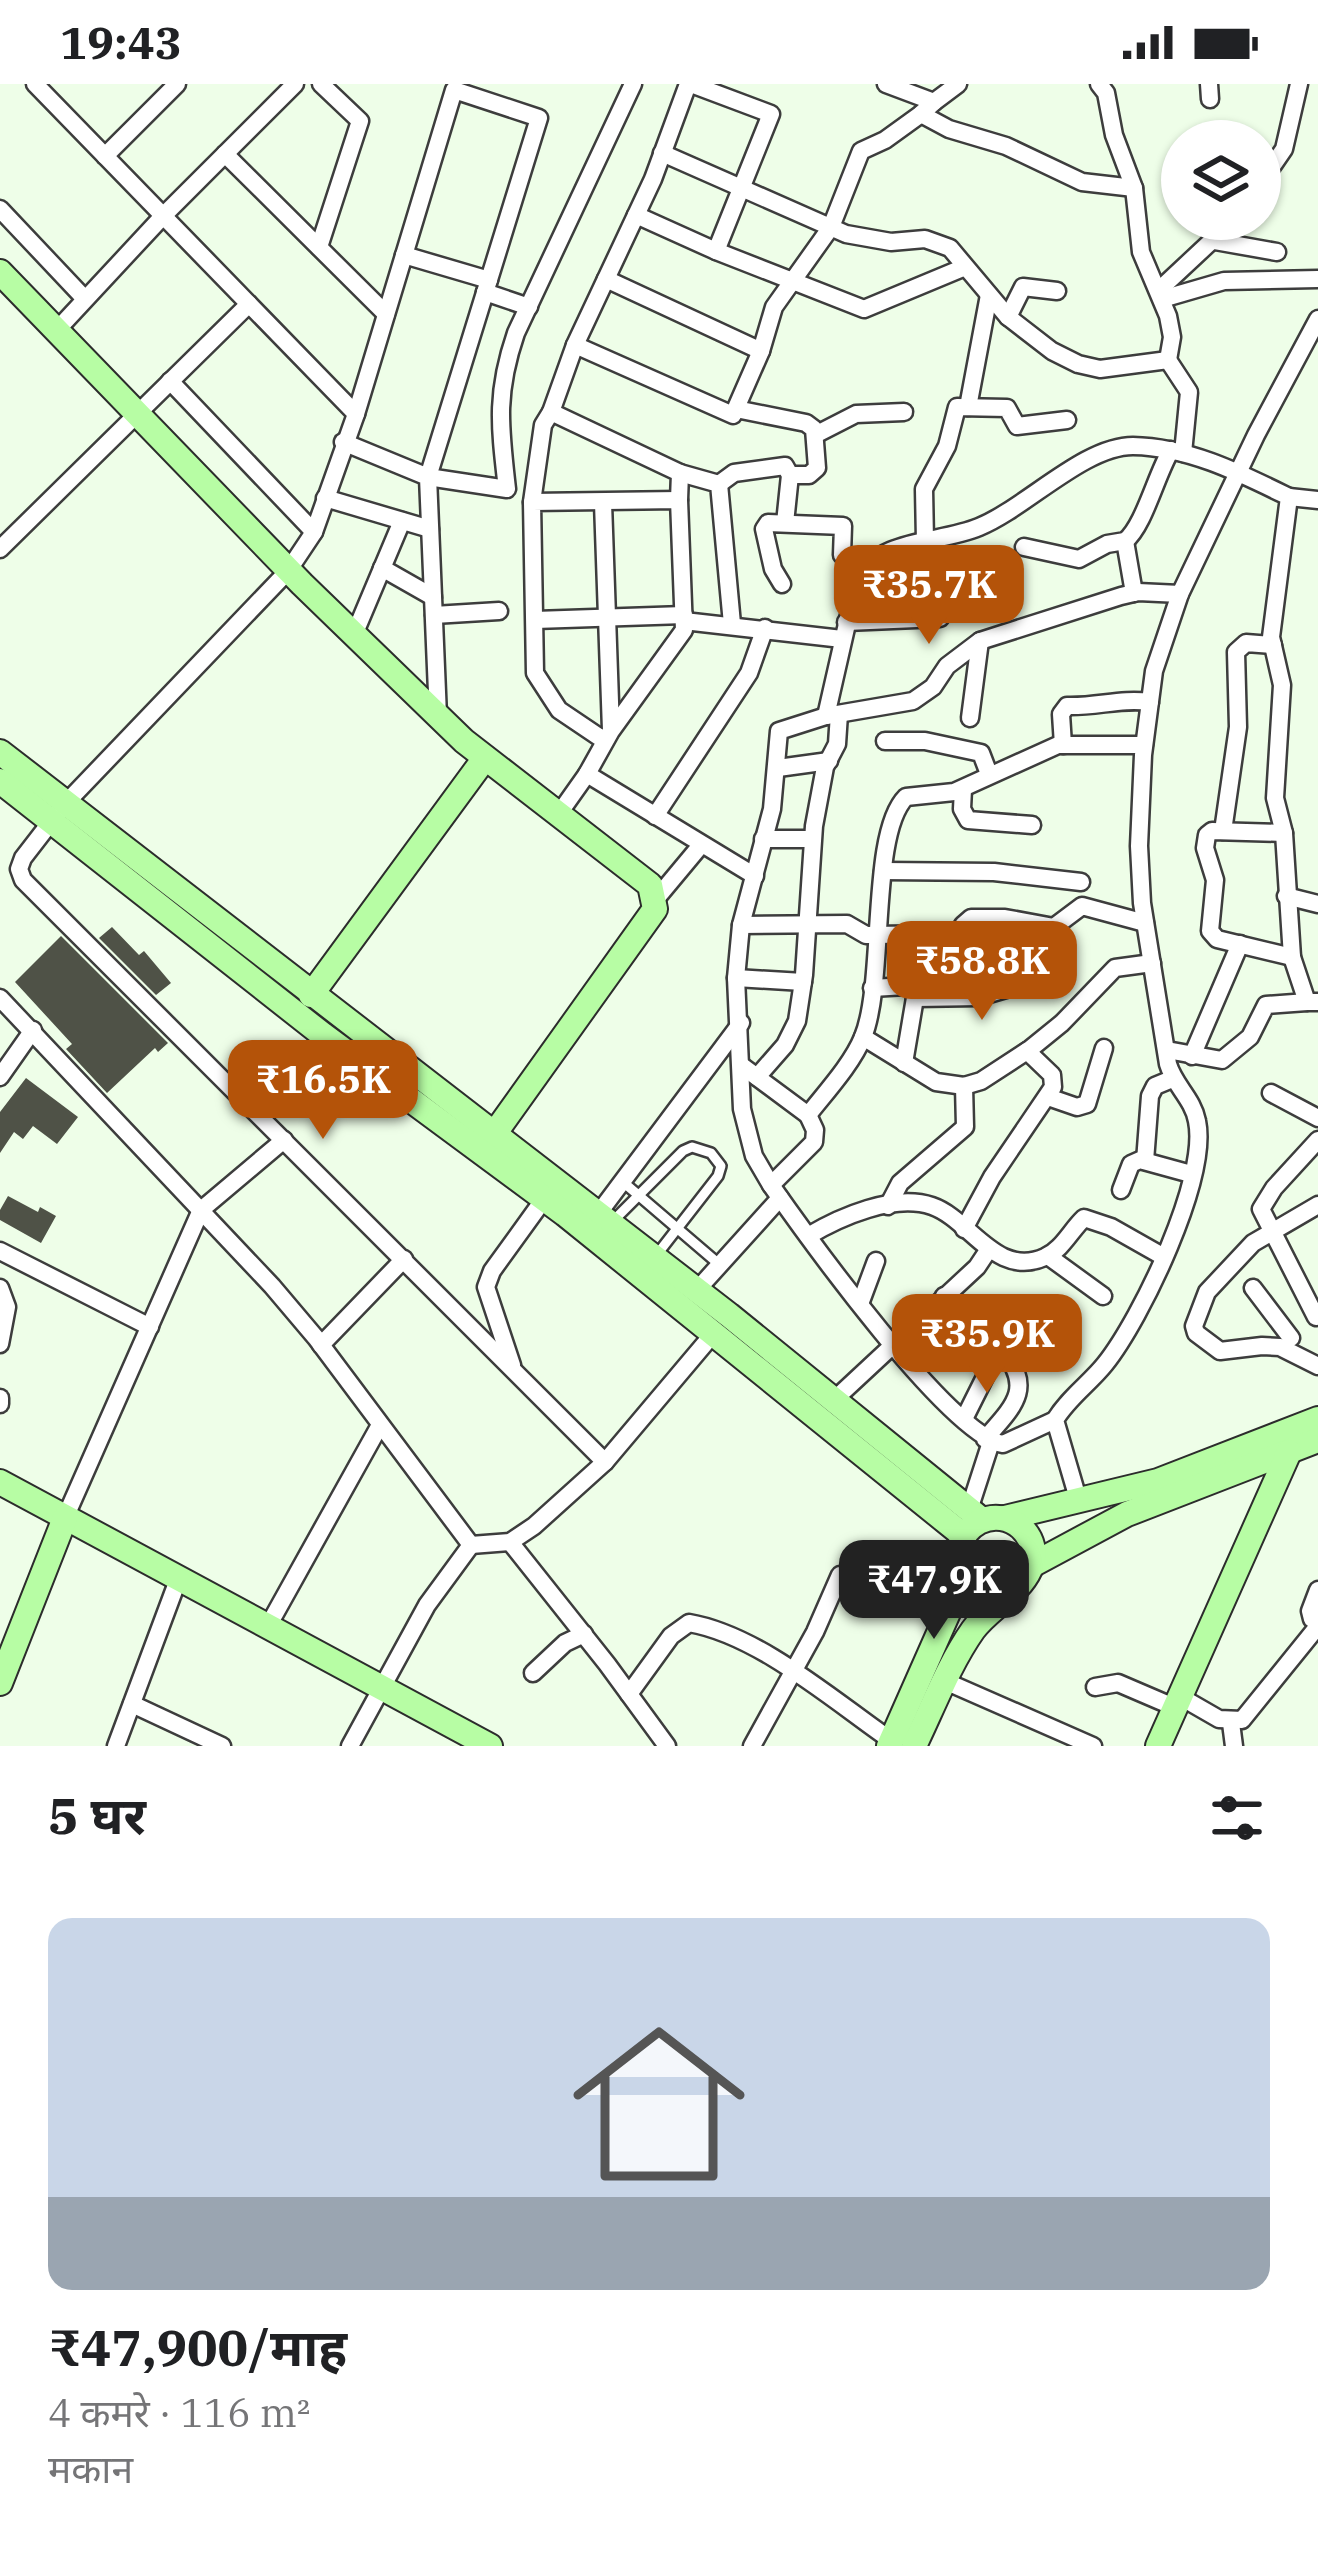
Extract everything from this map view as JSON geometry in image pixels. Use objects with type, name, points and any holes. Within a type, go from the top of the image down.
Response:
[{"type":"main road","points":[[0,272],[288,571],[438,716],[650,886],[656,909],[489,1142]]},
{"type":"main road","points":[[311,995],[485,758]]},
{"type":"main road","points":[[1,763],[323,1035],[604,1219],[980,1521]]},
{"type":"main road","points":[[57,813],[311,995],[489,1142],[544,1198],[713,1334],[980,1521],[1016,1523],[1031,1541],[1025,1574],[973,1630],[947,1682],[898,1744]]},
{"type":"main road","points":[[1318,1419],[1158,1481],[980,1521],[959,1556],[962,1568],[976,1586],[998,1591],[1127,1514],[1318,1440]]},
{"type":"main road","points":[[1157,1746],[1289,1451]]},
{"type":"main road","points":[[0,1481],[490,1746]]},
{"type":"main road","points":[[0,1683],[65,1518]]},
{"type":"main road","points":[[898,1744],[962,1568]]},
{"type":"street","points":[[105,156],[177,84]]},
{"type":"street","points":[[56,331],[295,84]]},
{"type":"street","points":[[319,248],[360,121],[321,84]]},
{"type":"street","points":[[507,490],[499,419],[502,376],[633,84]]},
{"type":"street","points":[[608,736],[559,710],[536,673],[533,496],[543,425],[690,84],[770,114],[716,251]]},
{"type":"street","points":[[886,84],[927,108],[949,129],[1006,146],[1082,182],[1134,188]]},
{"type":"street","points":[[575,345],[733,415],[765,327],[789,282],[814,255],[830,227],[861,151],[885,140],[958,84]]},
{"type":"street","points":[[1024,547],[1079,559],[1102,546],[1125,541],[1139,525],[1152,485],[1177,452],[1189,392],[1168,360],[1172,337],[1161,295],[1142,252],[1134,188],[1114,135],[1106,93],[1099,84]]},
{"type":"street","points":[[1281,153],[1299,84]]},
{"type":"street","points":[[438,716],[428,477],[539,118],[453,86],[356,414],[314,532],[288,571],[57,813],[19,869],[22,880],[604,1462]]},
{"type":"street","points":[[49,88],[105,156],[356,414]]},
{"type":"street","points":[[662,153],[830,227],[891,242],[925,239],[950,248],[1008,317],[1052,351],[1078,364],[1100,369],[1168,360]]},
{"type":"street","points":[[224,154],[386,314]]},
{"type":"street","points":[[0,209],[85,299]]},
{"type":"street","points":[[636,215],[789,282],[864,309],[965,267]]},
{"type":"street","points":[[0,242],[16,226]]},
{"type":"street","points":[[1161,295],[1215,241],[1277,252]]},
{"type":"street","points":[[404,255],[487,286],[529,308]]},
{"type":"street","points":[[607,279],[760,351]]},
{"type":"street","points":[[1161,295],[1224,281],[1318,279]]},
{"type":"street","points":[[1008,317],[1023,287],[1057,291]]},
{"type":"street","points":[[968,406],[988,295]]},
{"type":"street","points":[[0,549],[249,304]]},
{"type":"street","points":[[1180,594],[1134,593],[980,641],[913,701],[832,715],[779,731],[776,742],[778,767],[741,925],[736,978],[750,1072],[746,1128],[754,1156],[775,1191],[891,1344],[988,1440],[1015,1441],[1055,1420],[1106,1363],[1174,1237],[1197,1150],[1197,1122],[1189,1100],[1172,1079],[1145,922],[1139,846],[1154,670],[1180,594],[1318,319]]},
{"type":"street","points":[[170,381],[314,532]]},
{"type":"street","points":[[925,541],[924,489],[952,432],[957,407],[1007,408],[1017,426],[1067,420]]},
{"type":"street","points":[[736,409],[806,423],[815,435],[817,468],[809,475],[790,475]]},
{"type":"street","points":[[551,412],[680,473],[719,484]]},
{"type":"street","points":[[815,435],[856,414],[904,412]]},
{"type":"street","points":[[344,442],[428,477],[533,496],[604,503],[679,500]]},
{"type":"street","points":[[750,1072],[792,1034],[803,982],[812,839],[837,744],[832,715],[844,630],[860,575],[872,558],[976,528],[1040,494],[1109,448],[1177,452],[1239,472],[1289,497],[1318,500]]},
{"type":"street","points":[[719,484],[734,473],[785,466],[790,475],[785,523]]},
{"type":"street","points":[[558,814],[684,630],[680,473]]},
{"type":"street","points":[[719,484],[732,624]]},
{"type":"street","points":[[1167,1050],[1222,1060],[1250,1037],[1266,1005],[1312,1002],[1292,957],[1283,833],[1275,798],[1282,685],[1273,645],[1276,582],[1289,497]]},
{"type":"street","points":[[325,498],[430,530]]},
{"type":"street","points":[[604,503],[608,736]]},
{"type":"street","points":[[354,635],[402,521]]},
{"type":"street","points":[[782,584],[773,569],[764,529],[768,523],[843,526],[842,555],[860,575]]},
{"type":"street","points":[[1125,541],[1134,593]]},
{"type":"street","points":[[382,568],[434,606],[499,610]]},
{"type":"street","points":[[535,620],[684,618],[765,628],[844,630],[940,618],[949,608],[947,582],[1001,577]]},
{"type":"street","points":[[655,816],[749,673],[765,628]]},
{"type":"street","points":[[970,718],[980,641]]},
{"type":"street","points":[[1223,831],[1238,728],[1236,652],[1246,643],[1273,645]]},
{"type":"street","points":[[1064,745],[1061,714],[1067,706],[1103,707],[1119,699],[1150,701]]},
{"type":"street","points":[[885,741],[925,741],[981,753],[988,774]]},
{"type":"street","points":[[808,1114],[863,1037],[883,871],[901,801],[963,789],[988,774],[1064,745],[1144,745]]},
{"type":"street","points":[[778,767],[829,761]]},
{"type":"street","points":[[587,775],[755,876]]},
{"type":"street","points":[[963,789],[962,809],[968,820],[1032,825]]},
{"type":"street","points":[[1283,833],[1212,831],[1204,839],[1215,880],[1210,932],[1217,939],[1292,957]]},
{"type":"street","points":[[763,839],[812,839]]},
{"type":"street","points":[[656,899],[700,844]]},
{"type":"street","points":[[883,871],[994,872],[1082,882]]},
{"type":"street","points":[[1286,896],[1318,904]]},
{"type":"street","points":[[1034,924],[1025,944],[984,952],[968,950],[963,934],[971,918],[994,917],[1054,927],[1082,906],[1145,922]]},
{"type":"street","points":[[741,925],[847,924],[861,934],[963,934]]},
{"type":"street","points":[[1192,1056],[1240,944]]},
{"type":"street","points":[[863,1037],[936,1082],[964,1085],[981,1081],[1062,1023],[1106,974],[1127,964],[1152,963]]},
{"type":"street","points":[[736,978],[803,982]]},
{"type":"street","points":[[916,998],[979,997],[1040,979]]},
{"type":"street","points":[[872,988],[906,986],[916,992],[904,1063]]},
{"type":"street","points":[[0,998],[321,1345],[471,1545]]},
{"type":"street","points":[[604,1219],[622,1182],[741,1023]]},
{"type":"street","points":[[0,1077],[33,1030]]},
{"type":"street","points":[[1048,1097],[1077,1107],[1087,1104],[1104,1048]]},
{"type":"street","points":[[964,1229],[992,1177],[1048,1097],[1052,1076],[1027,1051]]},
{"type":"street","points":[[697,1290],[814,1142],[808,1114],[750,1072]]},
{"type":"street","points":[[1145,1161],[1150,1096],[1155,1086],[1172,1079]]},
{"type":"street","points":[[888,1206],[900,1184],[965,1127],[964,1085]]},
{"type":"street","points":[[1271,1093],[1318,1118]]},
{"type":"street","points":[[65,1518],[201,1210],[284,1140]]},
{"type":"street","points":[[1318,1140],[1264,1203],[1262,1217],[1273,1232],[1317,1316],[1286,1343],[1220,1351],[1196,1333],[1194,1325],[1215,1281],[1253,1243],[1273,1232],[1318,1205]]},
{"type":"street","points":[[1121,1190],[1131,1164],[1145,1161],[1191,1174]]},
{"type":"street","points":[[515,1371],[486,1287],[492,1271],[544,1198]]},
{"type":"street","points":[[808,1236],[850,1213],[931,1205],[989,1250],[1012,1259],[1048,1256],[1084,1217],[1164,1257]]},
{"type":"street","points":[[834,1400],[977,1268],[989,1250]]},
{"type":"street","points":[[0,1251],[150,1327]]},
{"type":"street","points":[[1048,1256],[1103,1296]]},
{"type":"street","points":[[321,1345],[404,1259]]},
{"type":"street","points":[[860,1304],[876,1262]]},
{"type":"street","points":[[0,1345],[7,1307],[0,1284],[24,1263]]},
{"type":"street","points":[[1253,1288],[1286,1343],[1318,1366]]},
{"type":"street","points":[[944,1296],[998,1354],[1016,1366],[1019,1388],[988,1440],[980,1521]]},
{"type":"street","points":[[964,1419],[998,1354],[1042,1323]]},
{"type":"street","points":[[471,1545],[510,1543],[604,1462],[713,1334]]},
{"type":"street","points":[[1055,1420],[1079,1502]]},
{"type":"street","points":[[267,1628],[380,1425]]},
{"type":"street","points":[[510,1543],[667,1746]]},
{"type":"street","points":[[350,1746],[427,1605],[471,1545]]},
{"type":"street","points":[[752,1746],[840,1576]]},
{"type":"street","points":[[116,1746],[178,1580]]},
{"type":"street","points":[[1231,1723],[1250,1712],[1318,1624],[1310,1611],[1318,1591]]},
{"type":"street","points":[[629,1694],[670,1636],[688,1623],[706,1626],[792,1671],[898,1744]]},
{"type":"street","points":[[533,1673],[565,1642],[584,1634]]},
{"type":"street","points":[[947,1682],[1093,1746]]},
{"type":"street","points":[[1095,1687],[1118,1683],[1231,1723]]},
{"type":"street","points":[[132,1704],[222,1746]]},
{"type":"street","points":[[1231,1723],[1234,1746]]},
{"type":"lane","points":[[604,1219],[683,1150],[692,1147],[711,1153],[721,1166],[718,1176],[655,1257]]},
{"type":"lane","points":[[622,1182],[720,1265]]},
{"type":"building","points":[[112,927],[139,955],[144,951],[171,983],[156,995],[99,938]]},
{"type":"building","points":[[61,936],[168,1043],[158,1052],[155,1048],[107,1093],[66,1049],[72,1044],[15,982]]},
{"type":"building","points":[[26,1078],[78,1117],[57,1144],[33,1126],[23,1139],[14,1132],[0,1153],[0,1112]]},
{"type":"building","points":[[8,1196],[56,1216],[41,1243],[0,1220]]}]
